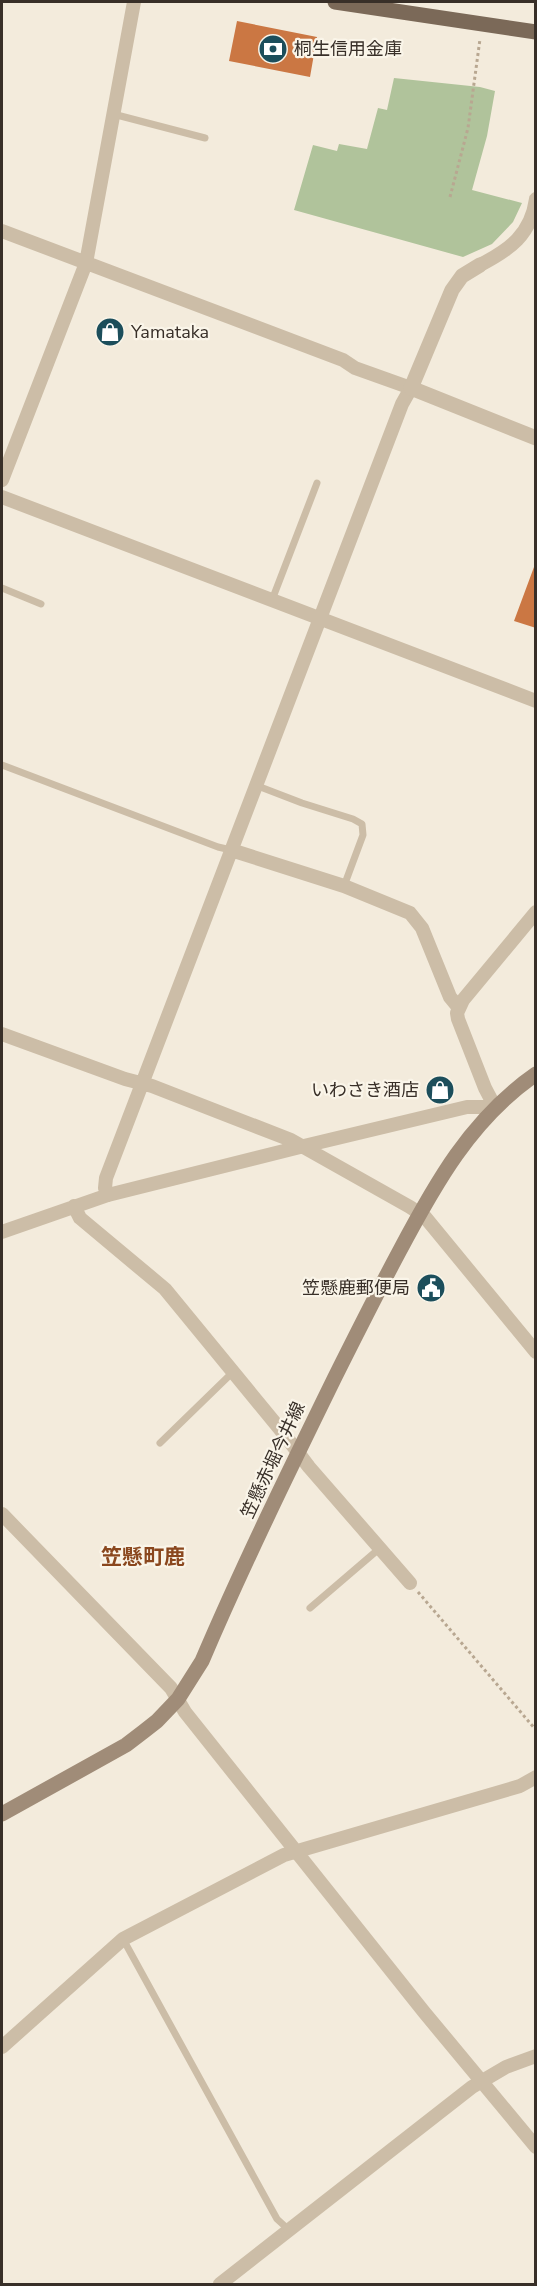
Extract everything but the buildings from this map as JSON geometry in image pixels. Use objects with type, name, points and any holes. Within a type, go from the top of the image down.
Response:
[{"type":"main road","points":[[335,2],[482,26],[536,32]]},
{"type":"main road","name":"笠懸赤堀今井線","points":[[2,1814],[126,1745],[157,1721],[178,1699],[202,1660],[298,1452],[365,1316],[419,1214],[452,1159],[495,1107],[536,1074]]},
{"type":"street","points":[[2,480],[86,263],[134,2]]},
{"type":"street","points":[[108,1196],[105,1188],[106,1178],[402,404],[456,283],[468,272],[505,252],[528,223],[536,199]]},
{"type":"street","points":[[2,231],[343,360],[355,368],[536,438]]},
{"type":"street","points":[[2,497],[536,701]]},
{"type":"street","points":[[231,850],[344,886],[404,909],[414,916],[422,928],[450,997],[459,1008]]},
{"type":"street","points":[[2,1232],[108,1196],[304,1146],[467,1107],[495,1107],[485,1088],[458,1019],[459,1008],[536,912]]},
{"type":"street","points":[[2,1034],[279,1135],[304,1146],[419,1214],[429,1223],[536,1352]]},
{"type":"street","points":[[74,1206],[80,1218],[165,1289],[298,1452],[410,1583]]},
{"type":"street","points":[[2,1514],[171,1688],[185,1712],[536,2147]]},
{"type":"street","points":[[2,2047],[123,1939],[296,1850],[520,1786],[535,1779]]},
{"type":"street","points":[[220,2284],[472,2086],[506,2067],[536,2056]]},
{"type":"lane","points":[[113,114],[205,138]]},
{"type":"lane","points":[[272,600],[316,483]]},
{"type":"lane","points":[[2,588],[41,604]]},
{"type":"lane","points":[[2,765],[231,850]]},
{"type":"lane","points":[[255,785],[362,824],[363,835],[344,886]]},
{"type":"lane","points":[[160,1443],[233,1372]]},
{"type":"lane","points":[[310,1608],[380,1548]]},
{"type":"lane","points":[[123,1939],[278,2219],[288,2230]]},
{"type":"path","points":[[450,197],[468,128],[482,26]]},
{"type":"path","points":[[410,1583],[536,1730]]},
{"type":"green space","points":[[394,78],[480,87],[495,91],[487,136],[472,190],[522,203],[513,222],[492,244],[463,257],[294,210],[313,145],[337,151],[339,144],[367,149],[378,108],[387,110]]},
{"type":"place","name":"桐生信用金庫","points":[[273,49]]},
{"type":"place","name":"Yamataka","points":[[110,332]]},
{"type":"place","name":"いわさき酒店","points":[[440,1090]]},
{"type":"place","name":"笠懸鹿郵便局","points":[[431,1288]]},
{"type":"district","name":"笠懸町鹿","points":[[143,1557]]}]
